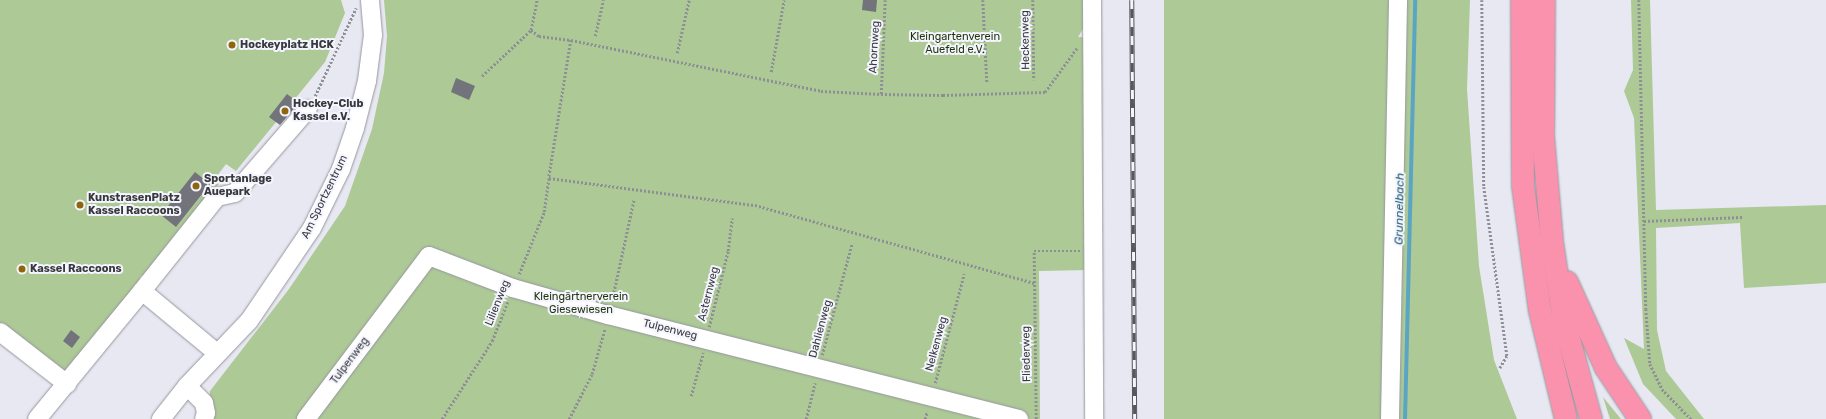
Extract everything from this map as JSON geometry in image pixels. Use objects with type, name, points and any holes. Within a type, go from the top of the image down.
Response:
[{"type":"highway","points":[[1522,0],[1523,186],[1540,311],[1566,419]]},
{"type":"highway","points":[[1544,0],[1543,136],[1552,242],[1564,322],[1591,419]]},
{"type":"highway","points":[[1552,242],[1595,347],[1617,387],[1640,419]]},
{"type":"street","points":[[1092,0],[1094,419]]},
{"type":"street","points":[[1390,419],[1398,0]]},
{"type":"street","name":"Am Sportzentrum","points":[[161,419],[187,386],[249,321],[275,286],[312,228],[341,169],[355,128],[367,81],[373,35],[364,2]]},
{"type":"street","points":[[37,419],[67,384],[217,197],[235,193],[308,109]]},
{"type":"street","name":"Tulpenweg","points":[[306,419],[429,256],[513,288],[1019,419]]},
{"type":"street","points":[[142,291],[217,353]]},
{"type":"street","points":[[0,332],[67,384]]},
{"type":"street","points":[[187,386],[204,403],[206,413],[204,419]]},
{"type":"path","points":[[482,76],[531,30],[537,0]]},
{"type":"path","points":[[595,36],[603,0]]},
{"type":"path","points":[[677,53],[689,0]]},
{"type":"path","points":[[771,72],[784,0]]},
{"type":"path","name":"Ahornweg","points":[[881,94],[885,0]]},
{"type":"path","points":[[983,0],[987,83]]},
{"type":"path","name":"Heckenweg","points":[[1033,0],[1034,80]]},
{"type":"path","points":[[1482,0],[1484,188],[1507,356],[1500,368]]},
{"type":"path","points":[[1639,0],[1646,308],[1650,364],[1662,389],[1691,419]]},
{"type":"path","points":[[308,109],[364,2]]},
{"type":"path","points":[[531,30],[539,36],[571,40],[821,91],[943,95],[1045,92],[1082,40],[1093,39]]},
{"type":"path","name":"Lilienweg","points":[[442,419],[492,341],[544,212],[571,40]]},
{"type":"path","points":[[549,178],[755,205],[1034,283]]},
{"type":"path","points":[[1644,221],[1743,217]]},
{"type":"path","name":"Asternweg","points":[[691,396],[707,339],[728,251],[732,218]]},
{"type":"path","name":"Dahlienweg","points":[[806,419],[818,368],[852,243]]},
{"type":"path","name":"Fliederweg","points":[[1036,419],[1034,251],[1093,251]]},
{"type":"path","name":"Nelkenweg","points":[[925,419],[964,274]]},
{"type":"green space","points":[[0,0],[341,0],[345,13],[325,62],[236,171],[226,164],[214,180],[219,184],[145,277],[143,275],[140,277],[141,282],[69,370],[63,372],[0,326]]},
{"type":"green space","points":[[384,0],[1088,0],[1088,21],[1078,37],[1088,37],[1089,270],[1039,271],[1040,419],[208,419],[210,391],[289,289],[345,206],[372,129],[384,73],[387,36]]},
{"type":"green space","points":[[1164,0],[1393,0],[1383,419],[1164,419]]},
{"type":"green space","points":[[1405,0],[1470,0],[1467,89],[1479,266],[1494,360],[1517,419],[1398,419]]},
{"type":"green space","points":[[1631,0],[1650,0],[1656,210],[1826,205],[1826,283],[1744,288],[1740,223],[1656,228],[1657,330],[1666,371],[1704,419],[1676,419],[1643,384],[1624,338],[1644,349],[1634,118],[1624,91],[1633,70]]},
{"type":"green space","points":[[1603,397],[1621,419],[1610,419]]},
{"type":"building","points":[[863,0],[877,0],[876,12],[862,10]]},
{"type":"building","points":[[456,78],[475,86],[469,100],[451,92]]},
{"type":"building","name":"Hockey-Club Kassel e.V.","points":[[287,94],[299,103],[280,125],[269,117]]},
{"type":"building","points":[[195,172],[210,184],[176,227],[161,215]]},
{"type":"building","points":[[71,330],[80,337],[72,348],[63,341]]},
{"type":"waterway","name":"Grunnelbach","points":[[1405,419],[1415,0]]},
{"type":"railway","points":[[1132,0],[1135,419]]},
{"type":"place","name":"Hockeyplatz HCK","points":[[232,45]]},
{"type":"place","name":"Hockey-Club Kassel e.V.","points":[[285,111]]},
{"type":"place","name":"Sportanlage Auepark","points":[[196,186]]},
{"type":"place","name":"KunstrasenPlatz Kassel Raccoons","points":[[80,205]]},
{"type":"place","name":"Kassel Raccoons","points":[[22,269]]},
{"type":"park label","name":"Kleingartenverein Auefeld e.V.","points":[[955,44]]},
{"type":"park label","name":"Kleingärtnerverein Giesewiesen","points":[[581,304]]}]
